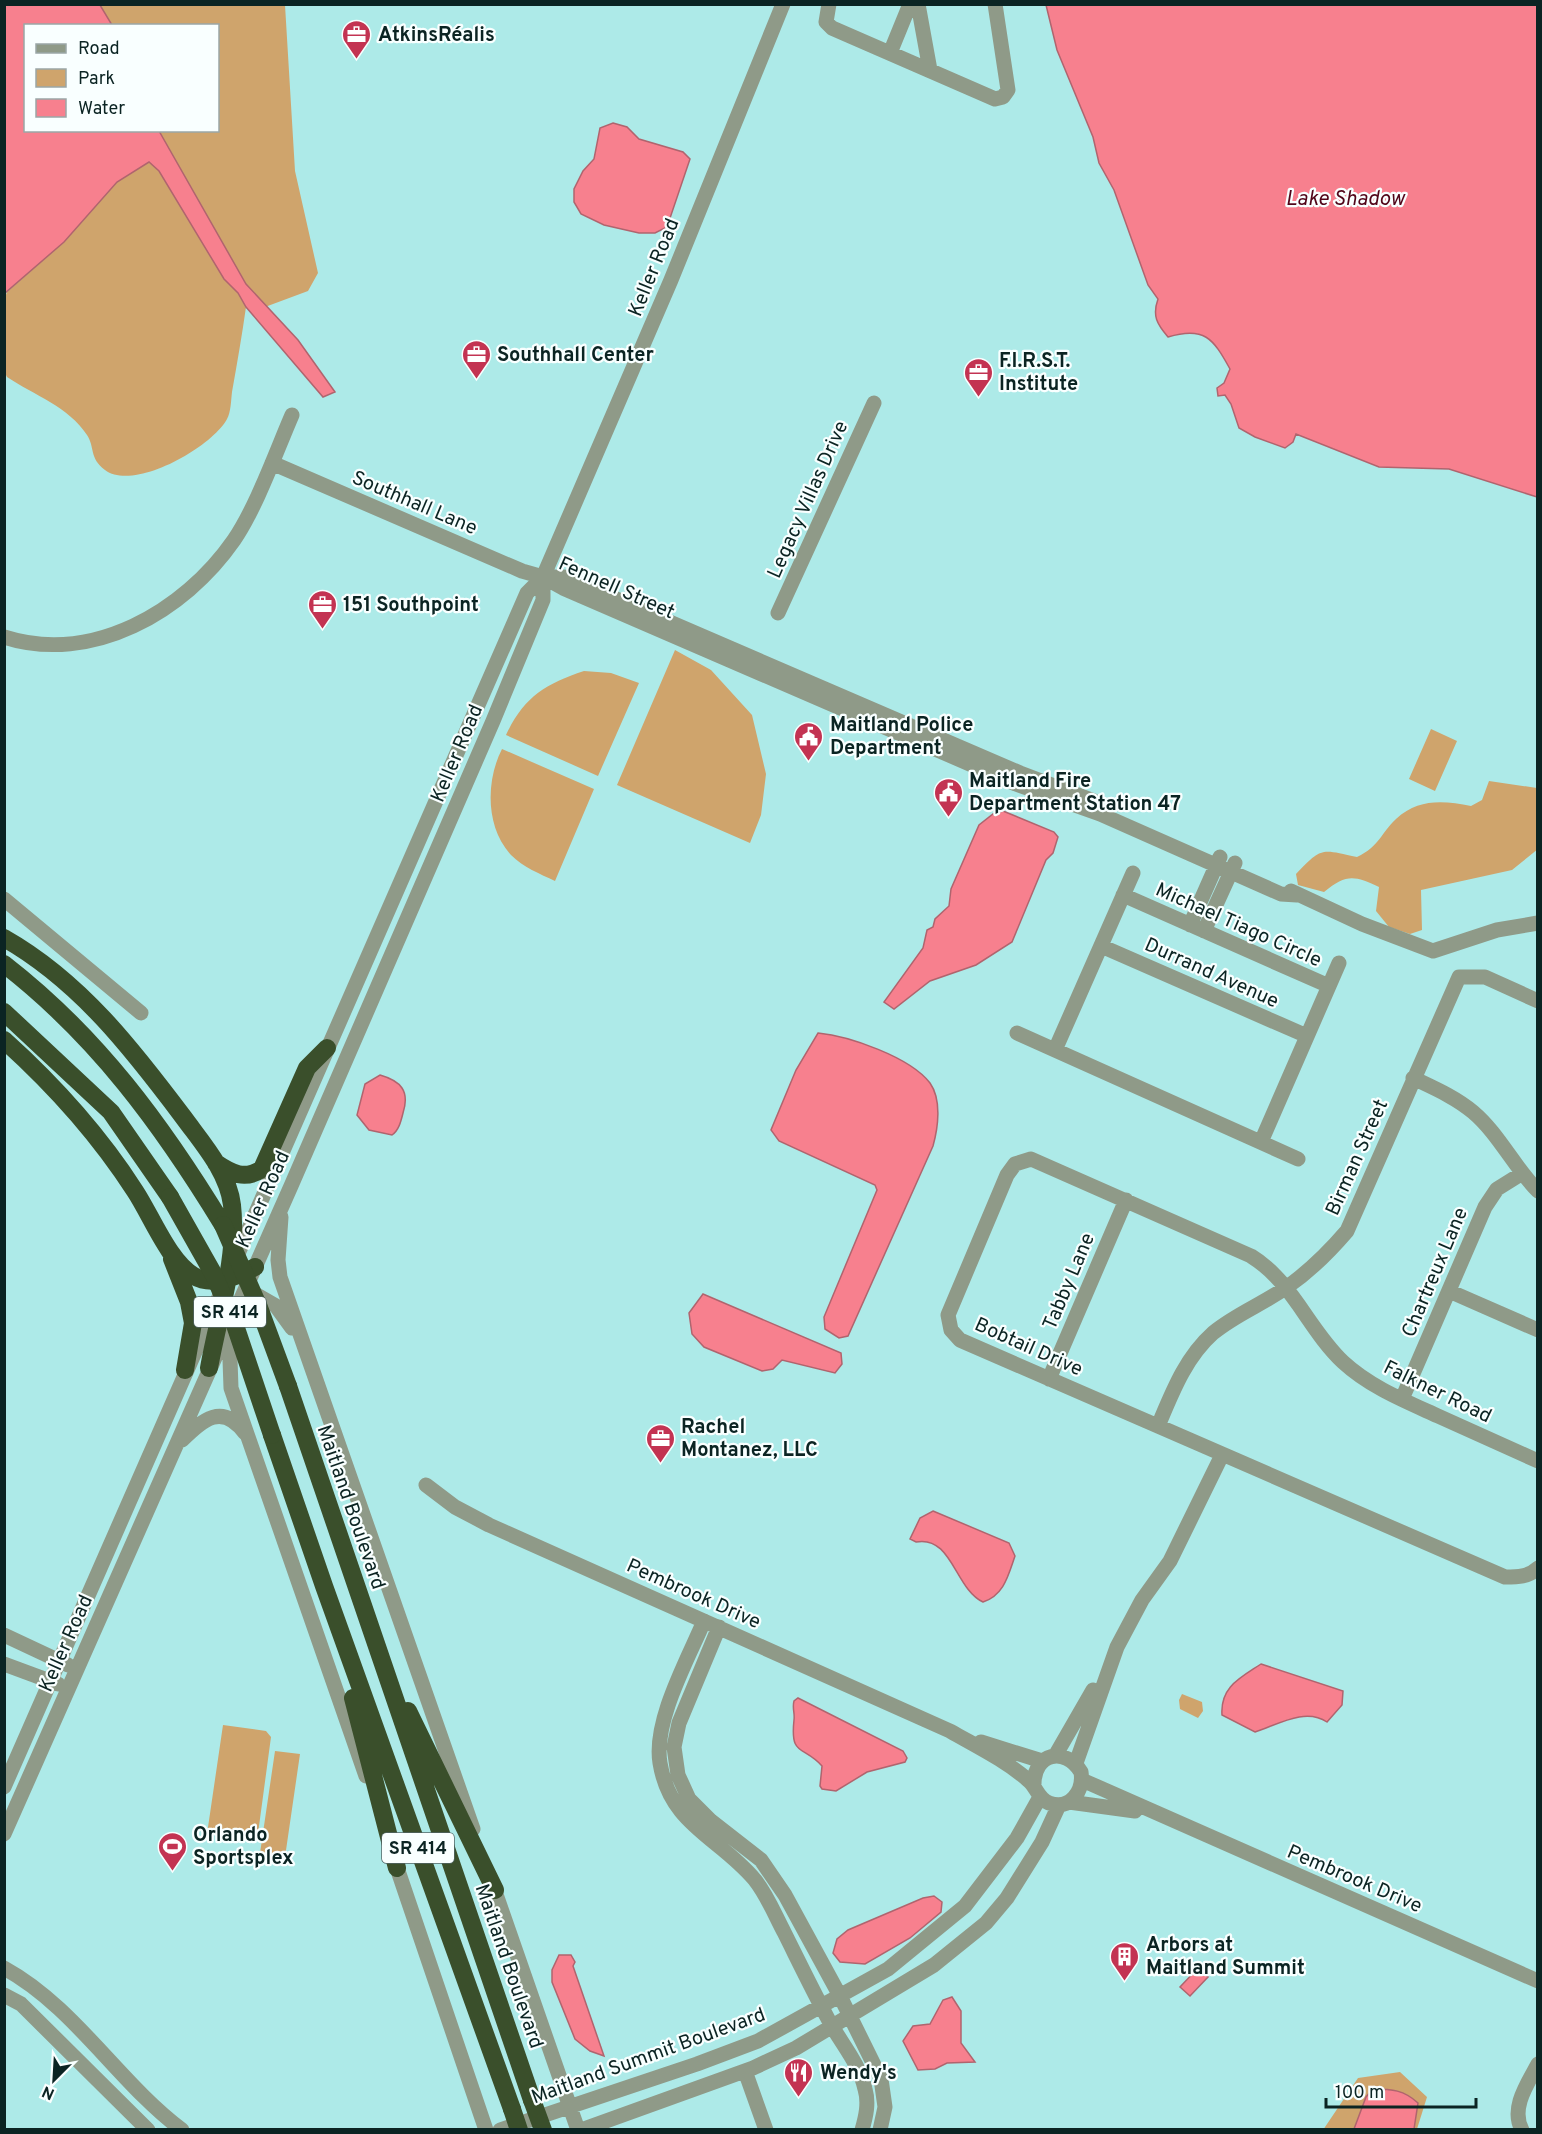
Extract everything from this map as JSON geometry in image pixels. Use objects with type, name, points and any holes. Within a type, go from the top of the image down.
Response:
[{"type":"highway","points":[[4,938],[53,970],[106,1020],[149,1071],[215,1163],[232,1203],[233,1220],[229,1287],[209,1368]]},
{"type":"highway","name":"Maitland Boulevard","points":[[4,964],[27,982],[86,1037],[137,1094],[179,1154],[223,1225],[258,1305],[288,1386],[543,2130]]},
{"type":"highway","name":"SR 414","points":[[4,1012],[111,1112],[170,1197],[214,1275],[234,1322],[324,1586],[519,2130]]},
{"type":"highway","points":[[4,1040],[65,1098],[135,1191],[184,1269],[195,1277],[229,1287]]},
{"type":"highway","points":[[215,1163],[236,1175],[254,1175],[262,1169],[307,1068],[327,1048]]},
{"type":"highway","points":[[165,1241],[189,1302],[194,1323],[185,1370]]},
{"type":"highway","points":[[229,1287],[255,1267]]},
{"type":"highway","points":[[324,1586],[397,1868]]},
{"type":"highway","points":[[383,1665],[427,1747],[495,1890]]},
{"type":"street","name":"Keller Road","points":[[4,1787],[185,1370],[229,1287],[327,1048],[527,593],[543,576],[671,280],[783,4]]},
{"type":"street","points":[[829,4],[826,22],[832,28],[995,99],[1003,97],[1008,90],[995,4]]},
{"type":"street","points":[[890,53],[910,4]]},
{"type":"street","points":[[918,4],[930,70]]},
{"type":"street","name":"Legacy Villas Drive","points":[[778,613],[874,403]]},
{"type":"street","points":[[4,638],[21,643],[52,645],[94,641],[128,629],[160,613],[184,594],[234,540],[292,416]]},
{"type":"street","name":"Southhall Lane","points":[[272,463],[522,571],[543,576]]},
{"type":"street","name":"Keller Road","points":[[255,1267],[355,1040],[543,600],[543,576]]},
{"type":"street","name":"Fennell Street","points":[[543,576],[563,588],[1018,778],[1101,804],[1225,864],[1280,883],[1297,895],[1362,924],[1433,951],[1497,930],[1538,923]]},
{"type":"street","points":[[419,840],[437,849]]},
{"type":"street","points":[[1197,928],[1225,864]]},
{"type":"street","points":[[1123,895],[1133,873]]},
{"type":"street","name":"Michael Tiago Circle","points":[[1055,1050],[1123,895],[1329,986],[1261,1142]]},
{"type":"street","points":[[4,898],[141,1013]]},
{"type":"street","name":"Durrand Avenue","points":[[1101,946],[1307,1036]]},
{"type":"street","points":[[1329,986],[1339,963]]},
{"type":"street","name":"Birman Street","points":[[1158,1426],[1179,1376],[1212,1334],[1237,1315],[1287,1287],[1329,1252],[1347,1231],[1459,977],[1485,977],[1538,1001]]},
{"type":"street","points":[[338,1024],[361,1025]]},
{"type":"street","points":[[338,1024],[355,1040]]},
{"type":"street","points":[[1017,1033],[1298,1159]]},
{"type":"street","points":[[1413,1078],[1450,1096],[1474,1113],[1521,1174],[1538,1191]]},
{"type":"street","name":"Bobtail Drive","points":[[1287,1287],[1268,1267],[1251,1257],[1031,1159],[1015,1164],[1007,1175],[948,1315],[951,1330],[960,1340],[1505,1577],[1531,1574],[1538,1568]]},
{"type":"street","name":"Chartreux Lane","points":[[1402,1399],[1485,1207],[1497,1189],[1521,1174]]},
{"type":"street","name":"Tabby Lane","points":[[1049,1379],[1126,1200]]},
{"type":"street","points":[[282,1207],[278,1260],[280,1277],[580,2130],[745,2071],[796,2048],[934,1965],[990,1918],[1023,1876],[1064,1803]]},
{"type":"street","name":"Keller Road","points":[[4,1834],[230,1323],[229,1287]]},
{"type":"street","points":[[229,1287],[265,1298],[276,1306],[285,1316],[308,1360]]},
{"type":"street","name":"Falkner Road","points":[[1287,1287],[1313,1327],[1343,1362],[1382,1390],[1538,1461]]},
{"type":"street","points":[[1449,1291],[1538,1330]]},
{"type":"street","points":[[230,1323],[228,1366],[231,1388],[486,2130]]},
{"type":"street","points":[[178,1444],[201,1422],[214,1416],[228,1418],[240,1425],[248,1436]]},
{"type":"street","points":[[1049,1758],[1069,1758],[1076,1763],[1082,1780],[1077,1796],[1064,1803],[1046,1802],[1037,1790],[1034,1775],[1049,1758],[1108,1667],[1142,1600],[1170,1561],[1222,1455]]},
{"type":"street","name":"Pembrook Drive","points":[[426,1485],[455,1507],[489,1525],[950,1731],[1017,1770],[1037,1790]]},
{"type":"street","points":[[704,1621],[669,1705],[660,1734],[660,1761],[668,1792],[682,1814],[701,1834],[755,1881],[832,2027],[856,2064],[866,2090],[867,2113],[862,2130]]},
{"type":"street","points":[[719,1627],[679,1723],[674,1747],[678,1775],[689,1799],[711,1821],[761,1860],[785,1895],[840,1996],[880,2079],[885,2107],[880,2130]]},
{"type":"street","points":[[4,1635],[76,1669]]},
{"type":"street","points":[[4,1664],[68,1687]]},
{"type":"street","points":[[1076,1763],[1108,1667]]},
{"type":"street","name":"Pembrook Drive","points":[[950,1731],[1049,1758]]},
{"type":"street","name":"Pembrook Drive","points":[[1082,1780],[1155,1815],[1538,1981]]},
{"type":"street","name":"Maitland Summit Boulevard","points":[[500,2130],[697,2064],[758,2041],[840,1996],[914,1950],[965,1906],[1017,1838],[1037,1790]]},
{"type":"street","name":"Pembrook Drive","points":[[1064,1803],[1093,1803],[1155,1815]]},
{"type":"street","points":[[965,1906],[990,1918]]},
{"type":"street","points":[[4,1968],[50,2000],[158,2112],[182,2130]]},
{"type":"street","points":[[4,1995],[21,2004],[148,2130]]},
{"type":"street","points":[[1522,2130],[1518,2112],[1521,2099],[1538,2064]]},
{"type":"street","points":[[745,2071],[766,2130]]},
{"type":"green space","points":[[100,5],[285,5],[295,171],[318,273],[308,291],[265,307],[246,284],[160,132],[219,132],[219,24],[111,24]]},
{"type":"green space","points":[[149,162],[159,170],[224,278],[238,293],[246,307],[229,413],[219,430],[206,442],[171,463],[152,471],[134,475],[118,475],[100,466],[94,457],[87,435],[71,417],[7,377],[5,373],[4,300],[7,292],[64,242],[117,182]]},
{"type":"green space","points":[[675,650],[711,670],[752,715],[766,774],[761,815],[750,843],[617,785]]},
{"type":"green space","points":[[584,671],[611,673],[639,683],[598,776],[506,735],[528,701],[558,681]]},
{"type":"green space","points":[[1431,729],[1457,741],[1435,791],[1409,779]]},
{"type":"green space","points":[[502,749],[594,789],[555,881],[532,870],[511,855],[502,844],[496,831],[491,789]]},
{"type":"green space","points":[[1489,781],[1537,788],[1538,849],[1512,870],[1421,890],[1422,930],[1410,934],[1389,927],[1376,911],[1379,887],[1363,880],[1344,879],[1324,892],[1298,885],[1296,874],[1322,852],[1336,852],[1357,857],[1371,849],[1391,824],[1405,812],[1423,804],[1441,802],[1471,806],[1482,800]]},
{"type":"green space","points":[[1182,1694],[1202,1702],[1203,1711],[1198,1718],[1180,1709],[1179,1700]]},
{"type":"green space","points":[[223,1725],[266,1731],[271,1737],[257,1841],[207,1834]]},
{"type":"green space","points":[[275,1751],[300,1754],[284,1864],[259,1860]]},
{"type":"green space","points":[[1400,2072],[1427,2097],[1417,2129],[1323,2130],[1358,2078]]},
{"type":"water","points":[[5,4],[100,5],[111,24],[24,24],[24,132],[160,132],[246,284],[298,340],[335,392],[323,397],[246,307],[238,293],[224,279],[159,171],[149,162],[117,182],[64,242],[5,293]]},
{"type":"water","name":"Lake Shadow","points":[[1046,5],[1537,5],[1537,497],[1449,469],[1379,467],[1296,434],[1293,442],[1285,448],[1255,437],[1239,428],[1231,404],[1225,395],[1218,396],[1217,388],[1224,383],[1230,369],[1218,349],[1206,337],[1199,334],[1190,333],[1168,337],[1158,324],[1155,310],[1158,299],[1148,285],[1114,190],[1099,163],[1093,137],[1057,50]]},
{"type":"water","points":[[613,123],[627,127],[639,139],[683,152],[690,159],[667,227],[655,233],[639,233],[604,225],[581,214],[574,202],[574,189],[583,171],[594,159],[600,128]]},
{"type":"water","points":[[1003,811],[1054,832],[1058,837],[1053,853],[1046,860],[1012,942],[976,965],[930,981],[894,1009],[884,1002],[923,948],[927,930],[933,927],[935,919],[949,906],[951,889],[979,825],[993,814]]},
{"type":"water","points":[[818,1033],[862,1043],[908,1065],[930,1083],[938,1106],[933,1146],[848,1336],[839,1338],[825,1329],[824,1317],[877,1190],[875,1185],[779,1141],[771,1130],[796,1070]]},
{"type":"water","points":[[380,1075],[393,1080],[404,1093],[405,1105],[401,1119],[392,1135],[369,1130],[357,1115],[365,1084]]},
{"type":"water","points":[[703,1294],[841,1353],[842,1364],[835,1373],[782,1360],[773,1369],[762,1371],[704,1347],[692,1334],[689,1313]]},
{"type":"water","points":[[933,1511],[1009,1543],[1015,1556],[1004,1584],[996,1595],[983,1602],[966,1586],[946,1554],[938,1547],[928,1542],[916,1542],[910,1539],[920,1518]]},
{"type":"water","points":[[1261,1664],[1343,1691],[1342,1705],[1327,1722],[1310,1716],[1300,1717],[1255,1732],[1222,1715],[1222,1705],[1228,1690],[1239,1679]]},
{"type":"water","points":[[798,1698],[903,1751],[907,1758],[905,1762],[867,1772],[836,1791],[822,1789],[820,1786],[822,1766],[799,1749],[794,1740],[793,1704]]},
{"type":"water","points":[[934,1896],[942,1902],[941,1912],[910,1938],[865,1964],[840,1962],[833,1953],[837,1939],[848,1930],[923,1898]]},
{"type":"water","points":[[559,1955],[571,1955],[575,1962],[573,1966],[604,2056],[590,2051],[575,2039],[552,1982],[552,1970]]},
{"type":"water","points":[[1198,1968],[1208,1977],[1190,1996],[1180,1987]]},
{"type":"water","points":[[952,1997],[961,2011],[961,2043],[975,2062],[947,2063],[935,2069],[918,2070],[903,2041],[913,2026],[930,2024],[943,2000]]},
{"type":"water","points":[[1373,2089],[1397,2091],[1408,2095],[1418,2103],[1414,2129],[1354,2129],[1366,2097]]},
{"type":"place","name":"AtkinsRéalis","points":[[357,60]]},
{"type":"place","name":"Southhall Center","points":[[476,380]]},
{"type":"place","name":"F.I.R.S.T. Institute","points":[[978,398]]},
{"type":"place","name":"151 Southpoint","points":[[322,630]]},
{"type":"place","name":"Maitland Police Department","points":[[809,762]]},
{"type":"place","name":"Maitland Fire Department Station 47","points":[[948,818]]},
{"type":"place","name":"Rachel Montanez, LLC","points":[[660,1464]]},
{"type":"place","name":"Orlando Sportsplex","points":[[172,1872]]},
{"type":"place","name":"Arbors at Maitland Summit","points":[[1125,1982]]},
{"type":"place","name":"Wendy's","points":[[799,2098]]}]
